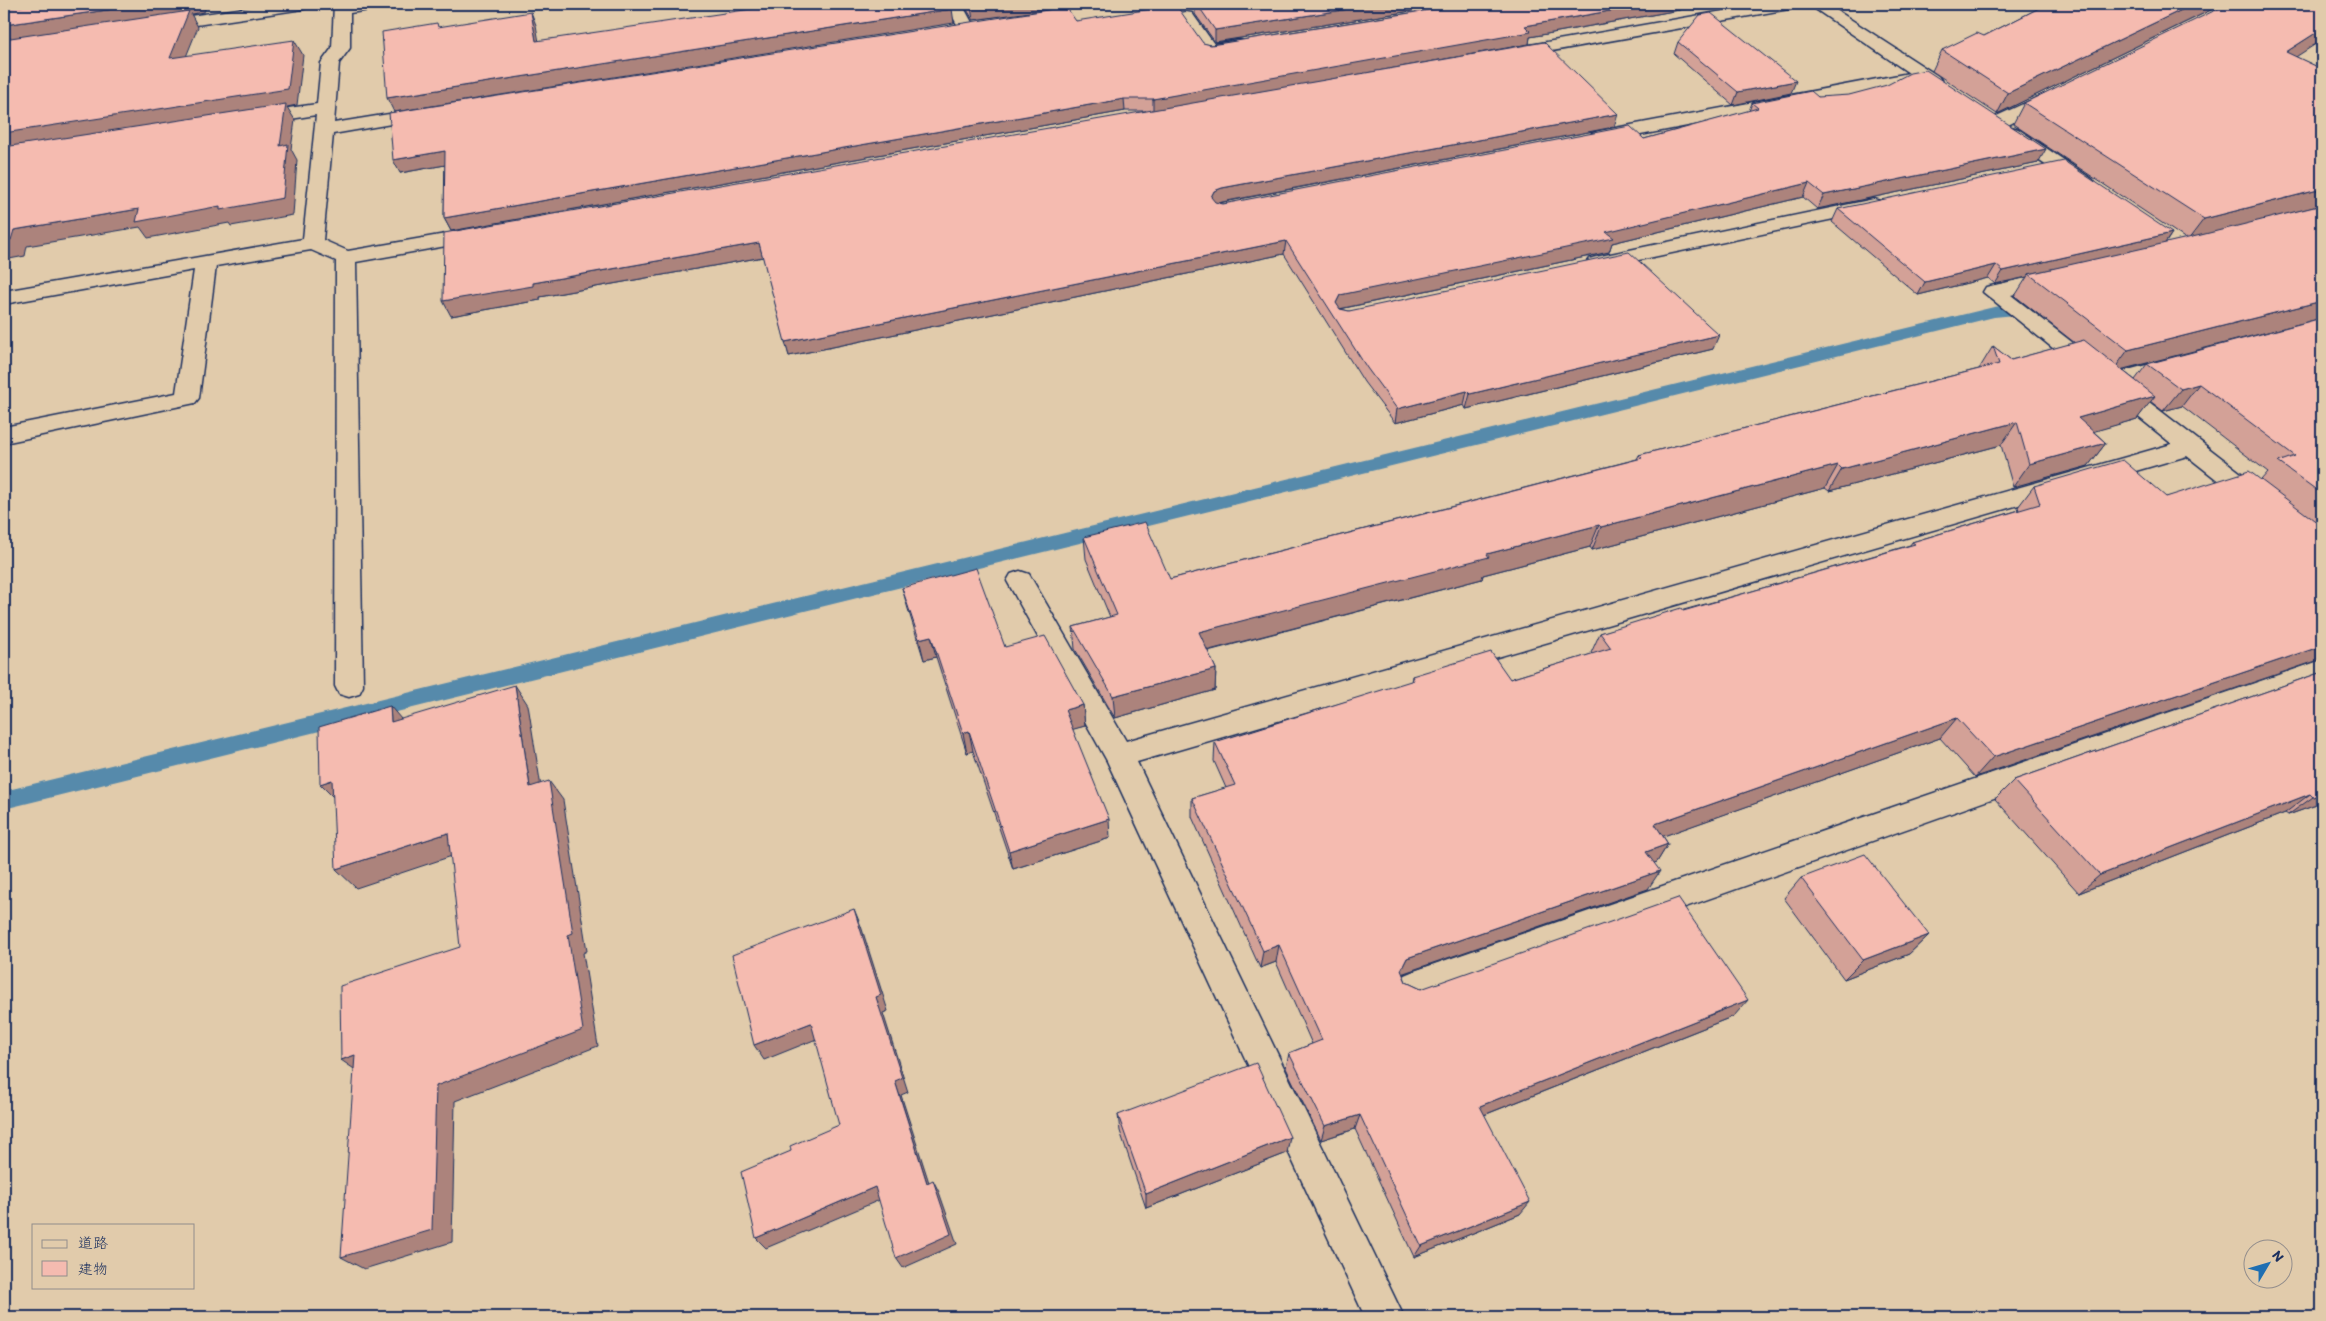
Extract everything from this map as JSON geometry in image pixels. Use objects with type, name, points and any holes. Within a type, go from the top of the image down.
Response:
[{"type":"street","points":[[139,29],[303,4]]},
{"type":"street","points":[[313,243],[330,63],[341,48],[342,7],[383,4]]},
{"type":"street","points":[[954,4],[967,28]]},
{"type":"street","points":[[1496,56],[1789,4]]},
{"type":"street","points":[[1816,4],[1948,91]]},
{"type":"street","points":[[1186,18],[1210,50],[1259,42]]},
{"type":"street","points":[[947,31],[986,24]]},
{"type":"street","points":[[1583,140],[1924,75]]},
{"type":"street","points":[[1997,123],[2066,89]]},
{"type":"street","points":[[238,121],[326,108]]},
{"type":"street","points":[[324,130],[441,111]]},
{"type":"street","points":[[1980,112],[2098,192]]},
{"type":"street","points":[[2030,172],[2059,166]]},
{"type":"street","points":[[1581,266],[1893,201]]},
{"type":"street","points":[[4,297],[313,243],[346,258],[502,230]]},
{"type":"street","points":[[346,258],[349,686]]},
{"type":"street","points":[[4,434],[186,398],[206,262]]},
{"type":"street","points":[[2080,272],[1994,292],[2190,447],[2276,512]]},
{"type":"street","points":[[2108,382],[2192,360]]},
{"type":"street","points":[[1119,755],[2190,447]]},
{"type":"street","points":[[1020,580],[1119,755],[1385,1317]]},
{"type":"street","points":[[1414,987],[2322,671]]},
{"type":"building","points":[[36,4],[148,4],[4,25],[4,8]]},
{"type":"building","points":[[770,4],[949,4],[952,9],[387,98],[382,32],[437,23],[438,27],[531,12],[536,41],[771,6]]},
{"type":"building","points":[[970,4],[992,4],[971,7]]},
{"type":"building","points":[[1064,4],[1076,21],[1176,5],[1203,43],[1211,45],[1466,4],[1649,4],[1525,26],[1531,32],[1153,99],[1124,99],[444,218],[445,151],[393,160],[389,113],[1060,8]]},
{"type":"building","points":[[1197,4],[1381,4],[1215,30]]},
{"type":"building","points":[[2047,4],[2194,4],[2008,93],[1942,50],[1977,33],[1984,36]]},
{"type":"building","points":[[2228,4],[2322,4],[2322,29],[2286,52],[2322,69],[2322,189],[2204,219],[2024,103]]},
{"type":"building","points":[[189,11],[170,58],[294,40],[288,89],[4,133],[4,39]]},
{"type":"building","points":[[1711,13],[1796,81],[1738,92],[1678,42],[1700,15]]},
{"type":"building","points":[[1544,42],[1618,114],[1222,188],[1214,191],[1211,197],[1215,202],[1223,204],[1630,126],[1644,139],[1758,108],[1752,103],[1811,91],[1818,97],[1849,95],[1887,85],[1910,73],[1926,70],[2046,149],[1824,195],[1809,183],[1606,232],[1614,238],[1340,295],[1336,303],[1340,309],[1349,311],[1629,252],[1719,335],[1470,394],[1467,391],[1397,409],[1367,368],[1286,241],[785,342],[759,243],[443,301],[444,233]]},
{"type":"building","points":[[286,104],[280,146],[288,144],[283,198],[220,210],[220,206],[136,222],[139,209],[14,230],[11,240],[4,241],[4,147]]},
{"type":"building","points":[[2064,161],[2172,233],[2003,271],[1996,265],[1925,282],[1838,209]]},
{"type":"building","points":[[2322,205],[2322,301],[2128,350],[2029,274],[2201,235]]},
{"type":"building","points":[[2322,318],[2322,494],[2278,462],[2295,456],[2199,384],[2181,389],[2147,364]]},
{"type":"building","points":[[2084,340],[2155,396],[2078,418],[2106,443],[2029,464],[2017,422],[1842,469],[1838,465],[1601,527],[1599,525],[1487,554],[1489,557],[1199,632],[1216,669],[1113,696],[1073,627],[1117,615],[1084,537],[1145,522],[1170,579],[1642,458],[1639,455],[1999,364],[1993,346],[2011,360]]},
{"type":"building","points":[[2123,460],[2166,497],[2249,471],[2322,526],[2322,646],[1993,757],[1957,718],[1655,824],[1668,844],[1646,852],[1660,871],[1407,958],[1401,970],[1406,982],[1421,989],[1678,898],[1748,1000],[1480,1106],[1530,1202],[1421,1246],[1360,1115],[1325,1126],[1289,1053],[1322,1040],[1279,945],[1263,951],[1192,798],[1235,785],[1215,742],[1414,680],[1412,676],[1491,652],[1510,679],[1611,648],[1600,633],[1681,608],[1683,611],[1915,544],[1912,542],[2040,504],[2034,486]]},
{"type":"building","points":[[976,568],[1005,647],[1045,636],[1083,705],[1065,710],[1109,819],[1009,851],[969,731],[963,733],[931,636],[919,639],[902,588]]},
{"type":"building","points":[[2322,672],[2322,793],[2313,797],[2310,794],[2100,875],[2014,780]]},
{"type":"building","points":[[515,685],[530,787],[549,781],[573,933],[568,935],[583,1030],[436,1086],[432,1230],[341,1257],[355,1055],[341,1060],[340,986],[460,947],[448,833],[336,869],[332,780],[320,784],[319,727],[390,706],[391,722]]},
{"type":"building","points":[[1865,854],[1929,935],[1863,960],[1801,878]]},
{"type":"building","points":[[854,909],[881,995],[876,997],[902,1078],[895,1081],[927,1183],[933,1180],[951,1234],[896,1258],[875,1187],[756,1238],[741,1172],[791,1151],[790,1146],[839,1125],[811,1023],[754,1045],[732,955]]},
{"type":"building","points":[[1256,1063],[1290,1137],[1146,1194],[1118,1115]]},
{"type":"waterway","points":[[4,800],[1994,312],[2037,308],[2055,304]]}]
